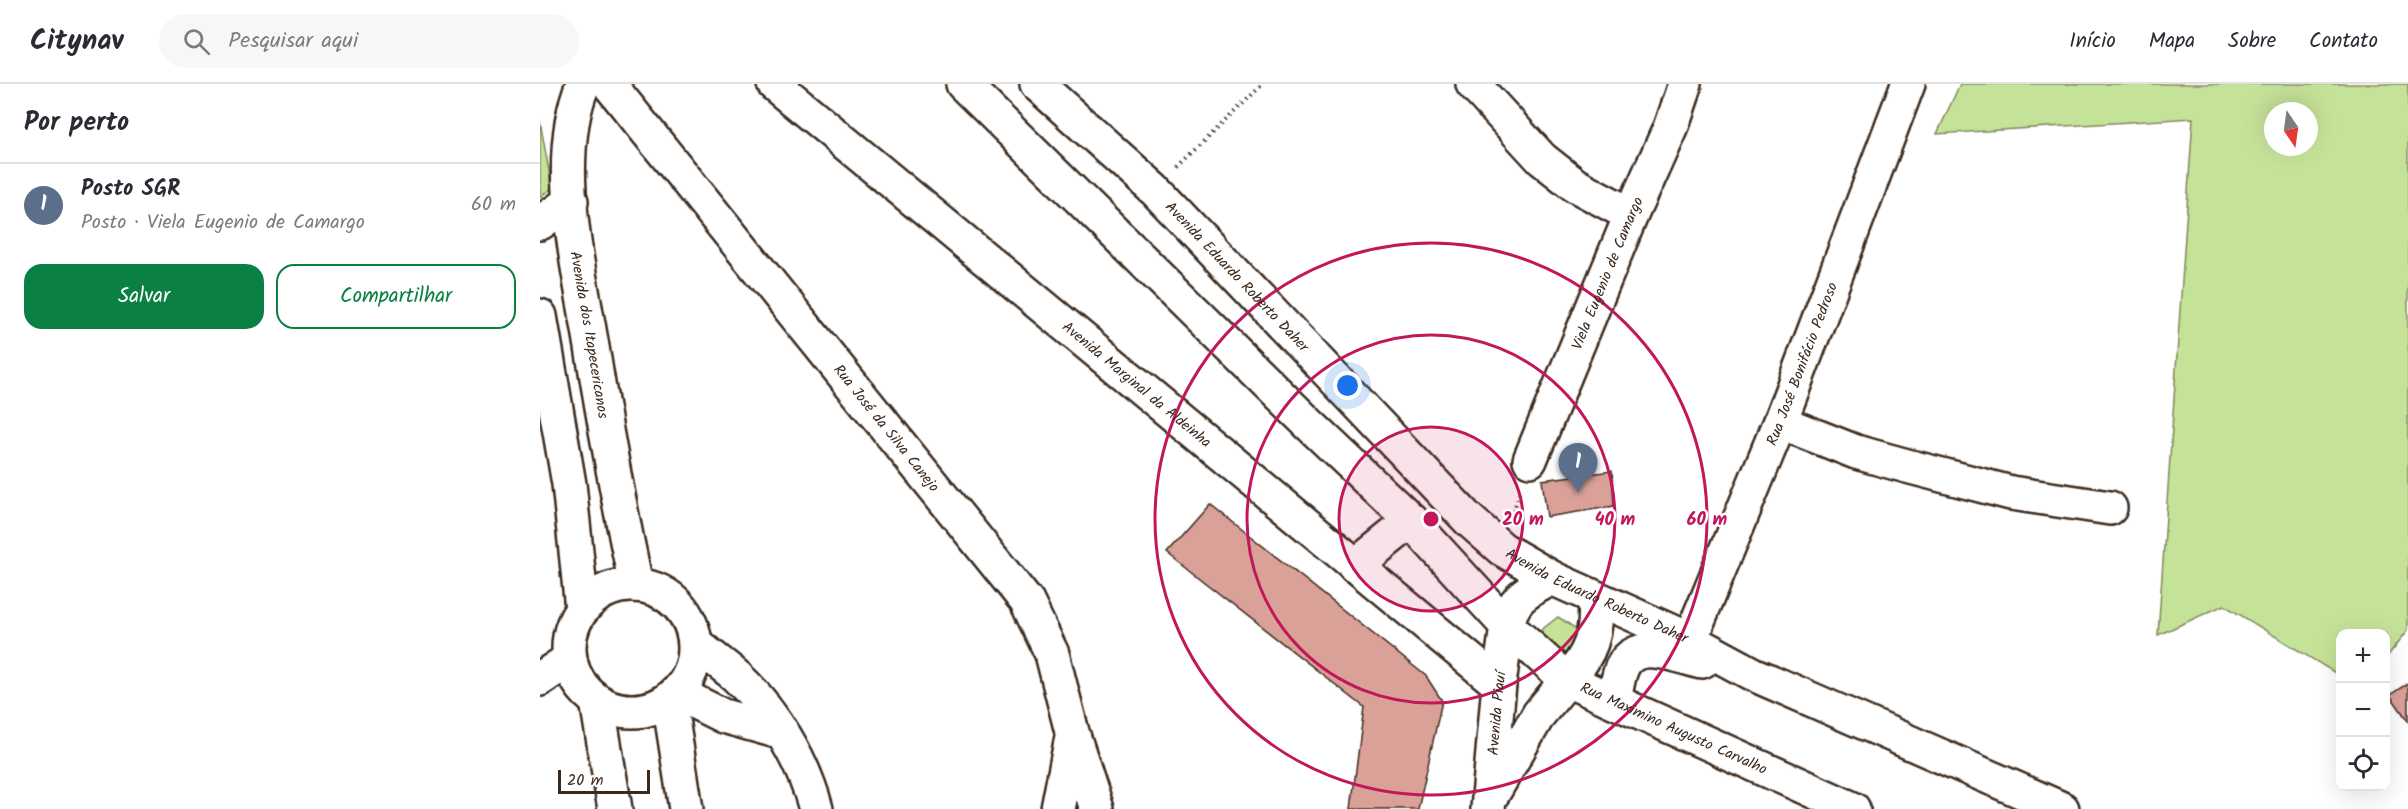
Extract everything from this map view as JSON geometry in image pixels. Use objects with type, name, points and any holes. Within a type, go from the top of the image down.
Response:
[{"type":"street","name":"Avenida dos Itapecericanos","points":[[583,84],[575,103],[568,144],[576,252],[610,456],[636,585]]},
{"type":"street","name":"Rua José da Silva Canejo","points":[[609,84],[1027,602],[1052,654],[1072,732],[1097,809]]},
{"type":"street","name":"Avenida Marginal da Aldeinha","points":[[774,84],[1499,684]]},
{"type":"street","points":[[963,84],[1411,521],[1507,626]]},
{"type":"street","name":"Avenida Eduardo Roberto Daher","points":[[1037,84],[1155,190],[1469,520],[1502,549],[1552,578],[1690,640],[1753,674],[2062,809]]},
{"type":"street","points":[[1473,84],[1542,159],[1575,185],[1631,215]]},
{"type":"street","name":"Viela Eugenio de Camargo","points":[[1530,460],[1631,215],[1670,129],[1685,84]]},
{"type":"street","name":"Rua José Bonifácio Pedroso","points":[[1690,640],[1780,422],[1908,84]]},
{"type":"street","points":[[540,223],[571,201]]},
{"type":"street","points":[[540,316],[569,484],[582,609]]},
{"type":"street","points":[[1780,422],[1856,452],[1907,466],[2011,493],[2110,508]]},
{"type":"street","points":[[1355,566],[1411,521]]},
{"type":"street","points":[[1507,626],[1510,610],[1517,600],[1527,591],[1552,578]]},
{"type":"street","points":[[636,585],[654,588],[671,597],[684,610],[696,644],[694,662],[688,679],[673,696],[652,708],[633,711],[614,709],[597,701],[584,689],[575,675],[570,659],[571,633],[582,609],[597,595],[615,587],[636,585]]},
{"type":"street","points":[[1568,680],[1581,665],[1591,646],[1597,621],[1595,599]]},
{"type":"street","name":"Rua Maximino Augusto Carvalho","points":[[1507,626],[1568,680],[1852,809]]},
{"type":"street","name":"Avenida Piauí","points":[[1489,804],[1499,684],[1507,626]]},
{"type":"street","points":[[696,644],[736,676],[755,696],[798,760],[816,809]]},
{"type":"street","points":[[1614,701],[1620,671],[1637,651],[1654,651],[1753,674]]},
{"type":"street","points":[[540,679],[570,659]]},
{"type":"street","name":"Avenida Piauí","points":[[1489,804],[1539,714],[1568,680]]},
{"type":"street","points":[[673,696],[723,716],[780,732]]},
{"type":"street","points":[[673,696],[686,809]]},
{"type":"street","points":[[597,701],[615,809]]},
{"type":"street","points":[[1058,809],[1072,732]]},
{"type":"path","points":[[1155,190],[1263,84]]},
{"type":"path","points":[[1502,549],[1530,460]]},
{"type":"green space","points":[[1960,84],[2408,84],[2408,630],[2390,653],[2390,629],[2336,629],[2336,674],[2224,605],[2158,635],[2193,118],[1937,134]]},
{"type":"green space","points":[[540,121],[552,188],[540,197]]},
{"type":"green space","points":[[1558,617],[1587,636],[1578,657],[1546,653],[1536,634]]},
{"type":"building","points":[[1612,471],[1614,506],[1547,517],[1542,480]]},
{"type":"building","points":[[1210,504],[1426,676],[1442,701],[1418,809],[1351,809],[1364,707],[1167,553]]},
{"type":"building","points":[[2408,683],[2408,721],[2390,695]]},
{"type":"place","name":"Posto SGR","points":[[1578,493]]}]
